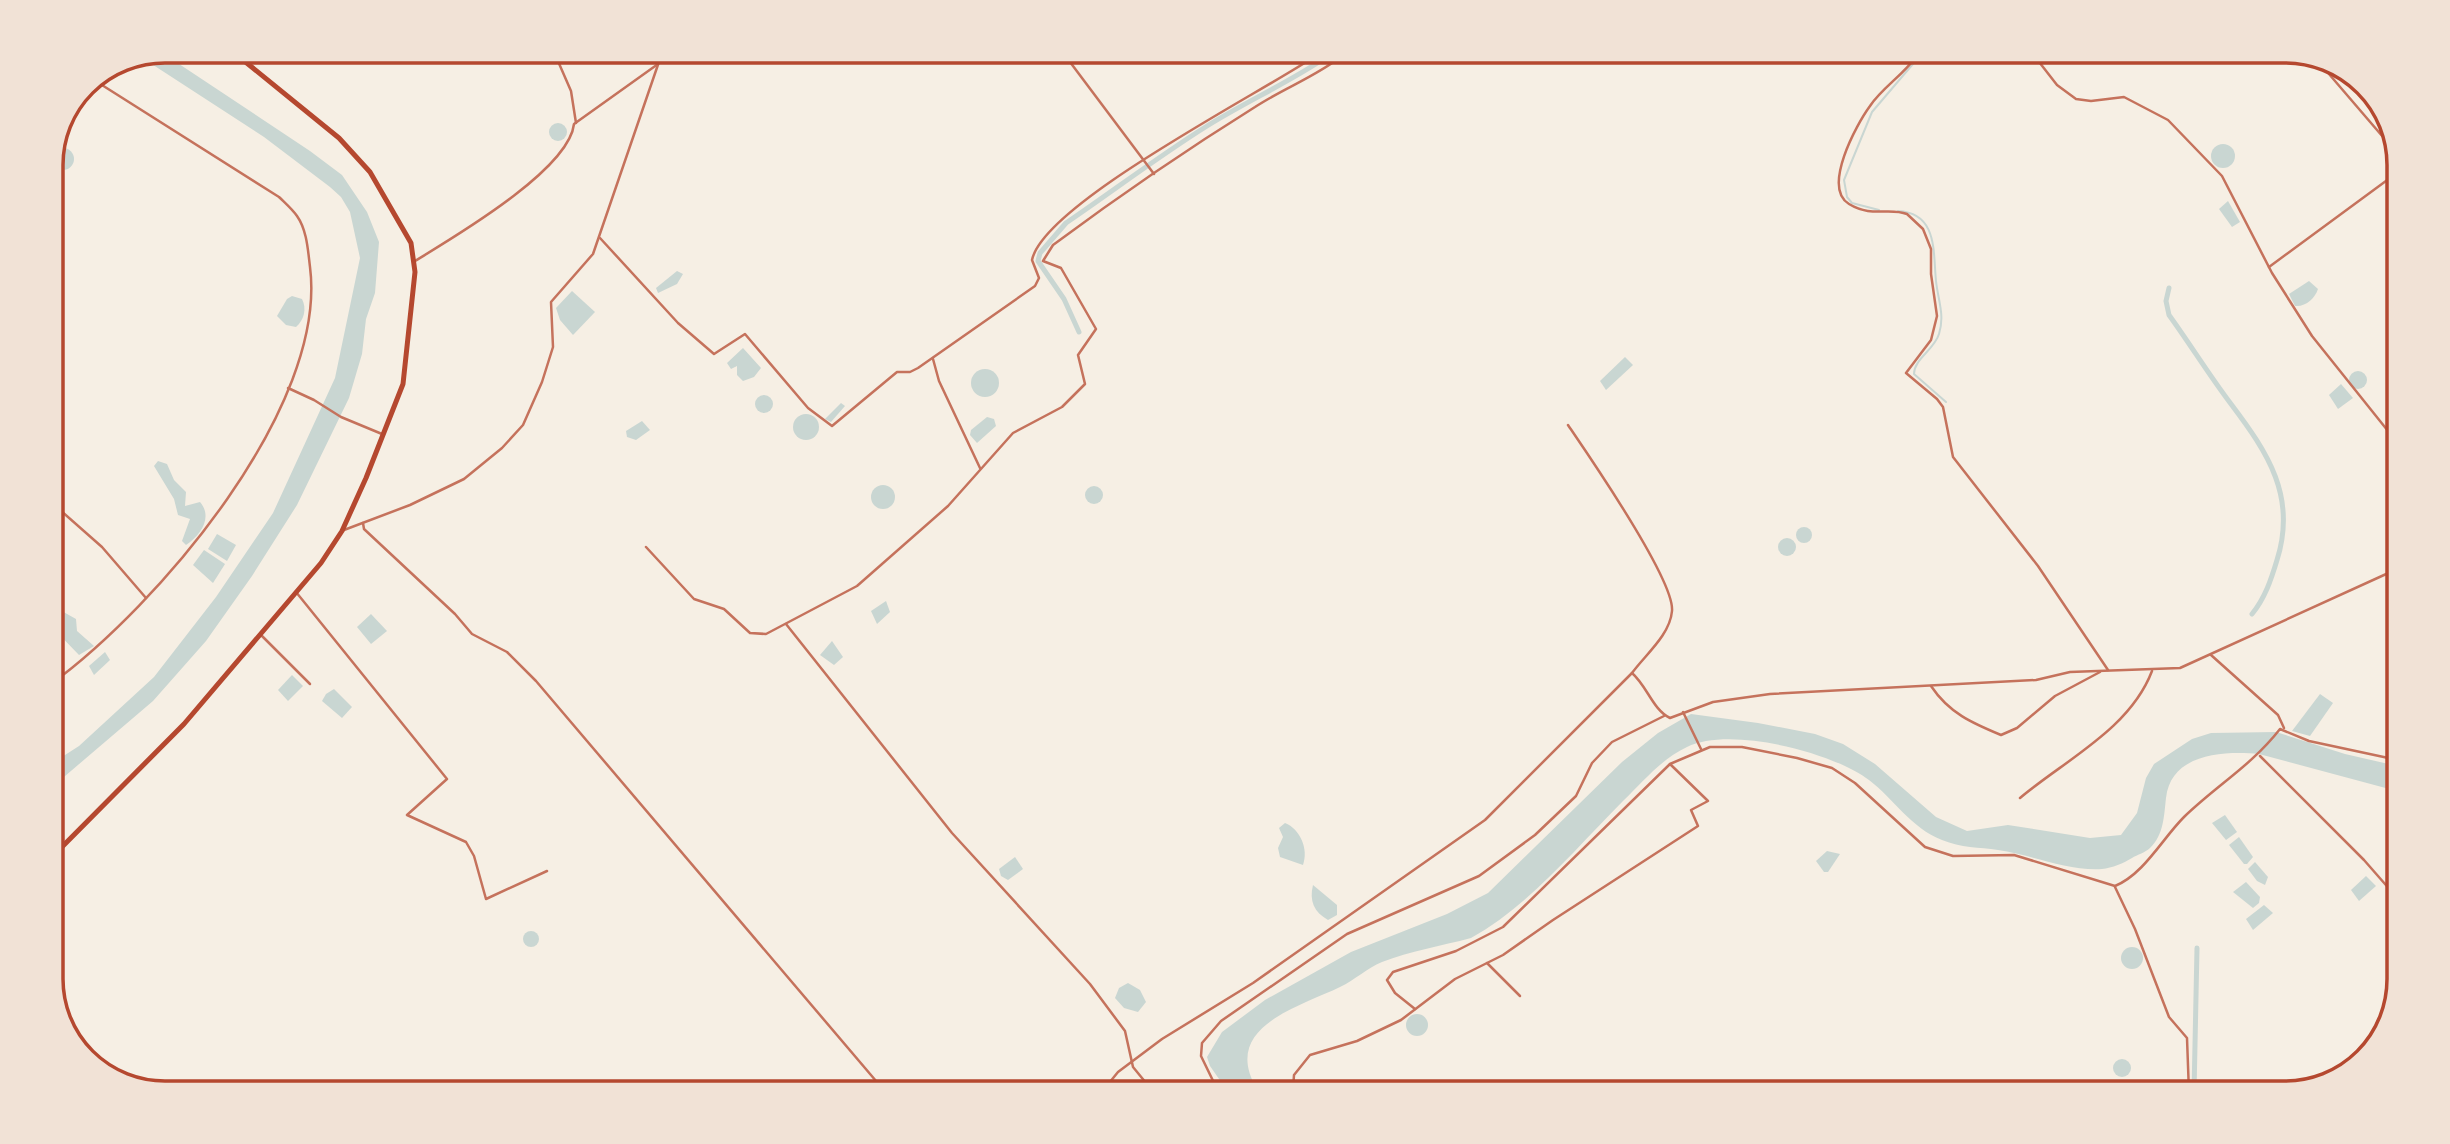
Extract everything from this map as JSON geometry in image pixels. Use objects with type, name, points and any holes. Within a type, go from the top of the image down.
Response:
[{"type":"main road","points":[[63,846],[184,724],[296,592],[342,531],[385,435],[403,384],[410,341],[415,261],[411,243],[370,172],[339,138],[247,63]]},
{"type":"street","points":[[415,261],[476,223],[535,178],[573,137],[576,123],[571,91],[559,63]]},
{"type":"street","points":[[1071,63],[1154,174]]},
{"type":"street","points":[[600,237],[678,323],[715,354],[745,334],[825,424],[832,426],[897,372],[910,372],[1035,286],[1039,278],[1032,265],[1036,247],[1068,215],[1143,160],[1203,121],[1303,63]]},
{"type":"street","points":[[646,547],[694,599],[724,609],[750,633],[766,634],[857,586],[948,506],[1013,433],[1062,407],[1085,384],[1077,355],[1096,329],[1061,268],[1046,264],[1044,256],[1053,245],[1203,139],[1264,101],[1311,78],[1331,63]]},
{"type":"street","points":[[1910,63],[1875,100],[1864,116],[1839,173],[1839,193],[1846,203],[1870,213],[1907,214],[1923,229],[1931,249],[1937,322],[1931,340],[1906,373],[1943,407],[1953,457],[2038,566],[2109,671]]},
{"type":"street","points":[[2040,63],[2057,85],[2076,99],[2091,101],[2124,97],[2168,120],[2222,176],[2269,267],[2312,336],[2387,430]]},
{"type":"street","points":[[576,123],[659,64]]},
{"type":"street","points":[[342,531],[410,505],[464,479],[502,448],[523,425],[542,382],[553,347],[551,302],[593,254],[659,64]]},
{"type":"street","points":[[2328,73],[2383,136]]},
{"type":"street","points":[[63,675],[80,663],[170,573],[247,473],[264,444],[304,348],[311,301],[307,242],[299,218],[260,182],[102,85]]},
{"type":"street","points":[[2269,267],[2387,180]]},
{"type":"street","points":[[932,357],[939,381],[980,468]]},
{"type":"street","points":[[288,388],[341,418],[385,435]]},
{"type":"street","points":[[1111,1081],[1132,1061],[1253,984],[1485,820],[1632,673],[1667,629],[1673,609],[1659,572],[1622,505],[1569,425]]},
{"type":"street","points":[[63,513],[102,547],[146,598]]},
{"type":"street","points":[[363,523],[364,529],[381,548],[455,614],[472,634],[506,652],[536,681],[877,1081]]},
{"type":"street","points":[[1632,673],[1664,716],[1670,718],[1713,702],[1770,694],[2036,680],[2070,672],[2180,668],[2387,574]]},
{"type":"street","points":[[296,592],[447,779],[407,815],[467,842],[481,876],[486,899],[548,871]]},
{"type":"street","points":[[786,624],[951,832],[1090,984],[1125,1031],[1132,1061],[1146,1081]]},
{"type":"street","points":[[260,634],[310,684]]},
{"type":"street","points":[[2211,655],[2278,715],[2282,729]]},
{"type":"street","points":[[1931,686],[1948,708],[1973,725],[2001,735],[2017,728],[2055,696],[2102,671]]},
{"type":"street","points":[[2020,798],[2112,726],[2146,689],[2152,671]]},
{"type":"street","points":[[1683,712],[1701,749]]},
{"type":"street","points":[[1212,1081],[1201,1056],[1202,1043],[1221,1021],[1347,934],[1479,876],[1535,835],[1576,796],[1586,772],[1612,742],[1664,716]]},
{"type":"street","points":[[2115,886],[2139,867],[2194,808],[2260,756],[2282,729]]},
{"type":"street","points":[[2282,729],[2309,741],[2387,758]]},
{"type":"street","points":[[1415,1009],[1390,987],[1387,980],[1393,972],[1456,951],[1503,927],[1670,764],[1701,749],[1742,747],[1832,768],[1855,783],[1925,846],[1953,856],[2014,855],[2115,886],[2135,929],[2169,1017],[2187,1038],[2189,1081]]},
{"type":"street","points":[[2260,756],[2387,886]]},
{"type":"street","points":[[1294,1081],[1294,1075],[1310,1055],[1326,1052],[1385,1029],[1455,979],[1534,935],[1698,826],[1690,810],[1707,801],[1670,764]]},
{"type":"street","points":[[1487,963],[1520,996]]},
{"type":"shaded area","points":[[178,63],[310,151],[342,175],[367,212],[379,242],[375,293],[366,319],[362,354],[349,398],[297,505],[206,641],[153,701],[63,778],[63,756],[79,746],[154,677],[216,597],[273,513],[335,378],[360,258],[350,212],[341,197],[330,187],[264,137],[152,64]]},
{"type":"shaded area","points":[[558,123],[564,126],[567,132],[564,138],[558,141],[552,138],[549,132],[552,126]]},
{"type":"shaded area","points":[[2223,144],[2232,147],[2235,156],[2232,165],[2223,168],[2214,165],[2211,156],[2214,147]]},
{"type":"shaded area","points":[[64,148],[74,155],[74,163],[67,170],[63,170]]},
{"type":"shaded area","points":[[2228,201],[2240,222],[2232,227],[2219,209]]},
{"type":"shaded area","points":[[677,271],[683,274],[677,284],[658,293],[656,288]]},
{"type":"shaded area","points":[[2309,281],[2318,289],[2317,292],[2306,303],[2295,306],[2289,294]]},
{"type":"shaded area","points":[[572,291],[595,312],[573,335],[560,320],[556,308]]},
{"type":"shaded area","points":[[292,296],[302,299],[304,307],[303,318],[296,327],[286,325],[277,316],[287,299]]},
{"type":"shaded area","points":[[743,348],[761,368],[754,377],[743,381],[737,375],[737,366],[731,369],[727,363]]},
{"type":"shaded area","points":[[1625,357],[1633,365],[1606,390],[1600,381]]},
{"type":"shaded area","points":[[985,369],[995,373],[999,383],[995,393],[985,397],[975,393],[971,383],[975,373]]},
{"type":"shaded area","points":[[2358,371],[2364,374],[2367,380],[2364,386],[2358,389],[2352,386],[2349,380],[2352,374]]},
{"type":"shaded area","points":[[2341,384],[2353,398],[2338,409],[2329,395]]},
{"type":"shaded area","points":[[764,395],[770,398],[773,404],[770,410],[764,413],[758,410],[755,404],[758,398]]},
{"type":"shaded area","points":[[841,403],[845,406],[831,422],[825,419]]},
{"type":"shaded area","points":[[806,414],[815,418],[819,427],[815,436],[806,440],[797,436],[793,427],[797,418]]},
{"type":"shaded area","points":[[987,417],[994,419],[996,426],[977,443],[970,435],[971,430]]},
{"type":"shaded area","points":[[642,421],[650,430],[636,440],[627,437],[626,431]]},
{"type":"shaded area","points":[[158,461],[167,464],[174,480],[186,492],[185,506],[200,502],[204,508],[204,525],[186,545],[182,541],[190,519],[178,515],[174,499],[154,466]]},
{"type":"shaded area","points":[[883,485],[891,489],[895,497],[891,505],[883,509],[875,505],[871,497],[875,489]]},
{"type":"shaded area","points":[[1094,486],[1100,489],[1103,495],[1100,501],[1094,504],[1088,501],[1085,495],[1088,489]]},
{"type":"shaded area","points":[[1804,527],[1812,535],[1804,543],[1796,535]]},
{"type":"shaded area","points":[[217,534],[236,545],[227,561],[208,549]]},
{"type":"shaded area","points":[[1787,538],[1793,541],[1796,547],[1793,553],[1787,556],[1781,553],[1778,547],[1781,541]]},
{"type":"shaded area","points":[[204,550],[225,564],[213,583],[193,565]]},
{"type":"shaded area","points":[[886,601],[890,612],[877,624],[871,611]]},
{"type":"shaded area","points":[[63,612],[76,619],[77,631],[94,646],[79,655],[63,638]]},
{"type":"shaded area","points":[[371,614],[387,631],[371,644],[357,627]]},
{"type":"shaded area","points":[[832,641],[843,657],[834,665],[820,655]]},
{"type":"shaded area","points":[[105,652],[110,660],[94,675],[89,666]]},
{"type":"shaded area","points":[[292,675],[303,686],[288,701],[278,690]]},
{"type":"shaded area","points":[[334,689],[352,707],[342,718],[322,701],[326,694]]},
{"type":"shaded area","points":[[2320,694],[2333,703],[2310,736],[2292,731]]},
{"type":"shaded area","points":[[1691,714],[1815,734],[1843,744],[1875,764],[1936,817],[1967,831],[2008,825],[2090,838],[2121,835],[2137,813],[2146,778],[2154,764],[2192,739],[2211,733],[2276,732],[2345,754],[2387,764],[2387,788],[2259,754],[2230,753],[2201,758],[2178,772],[2170,783],[2161,831],[2150,848],[2114,866],[2089,869],[2011,852],[1949,843],[1931,835],[1912,821],[1869,780],[1831,760],[1780,745],[1754,741],[1706,741],[1677,752],[1660,765],[1551,875],[1513,910],[1492,925],[1471,938],[1382,962],[1345,984],[1286,1012],[1269,1022],[1256,1035],[1249,1050],[1248,1068],[1254,1081],[1220,1081],[1207,1057],[1222,1032],[1265,1000],[1351,952],[1447,914],[1488,893],[1622,762],[1658,733]]},
{"type":"shaded area","points":[[2225,815],[2237,832],[2226,840],[2212,823]]},
{"type":"shaded area","points":[[1285,823],[1295,830],[1302,840],[1305,853],[1303,865],[1280,857],[1278,848],[1283,837],[1279,828]]},
{"type":"shaded area","points":[[2239,837],[2253,857],[2247,864],[2244,864],[2229,845]]},
{"type":"shaded area","points":[[1827,851],[1840,854],[1828,872],[1824,872],[1816,861]]},
{"type":"shaded area","points":[[1015,857],[1023,869],[1008,880],[1001,876],[999,869]]},
{"type":"shaded area","points":[[2255,862],[2268,877],[2265,885],[2257,881],[2248,869]]},
{"type":"shaded area","points":[[2366,876],[2376,886],[2359,901],[2351,890]]},
{"type":"shaded area","points":[[2246,882],[2260,897],[2259,903],[2253,908],[2233,892]]},
{"type":"shaded area","points":[[1313,885],[1337,905],[1337,915],[1328,920],[1316,910],[1312,901]]},
{"type":"shaded area","points":[[2264,905],[2273,913],[2253,930],[2246,919]]},
{"type":"shaded area","points":[[528,931],[534,931],[539,939],[537,945],[528,947],[523,942],[523,936]]},
{"type":"shaded area","points":[[2132,947],[2140,950],[2143,958],[2140,966],[2132,969],[2124,966],[2121,958],[2124,950]]},
{"type":"shaded area","points":[[1128,983],[1140,990],[1146,1002],[1138,1012],[1124,1008],[1115,998],[1119,988]]},
{"type":"shaded area","points":[[1417,1014],[1425,1017],[1428,1025],[1425,1033],[1417,1036],[1409,1033],[1406,1025],[1409,1017]]},
{"type":"shaded area","points":[[2118,1059],[2126,1059],[2131,1068],[2129,1075],[2118,1077],[2113,1072],[2113,1064]]},
{"type":"waterway","points":[[1079,332],[1064,299],[1038,261],[1040,253],[1066,223],[1207,126],[1317,63]]},
{"type":"waterway","points":[[1879,210],[1852,203],[1847,197],[1844,180],[1872,112],[1914,63]]},
{"type":"waterway","points":[[1898,211],[1911,213],[1920,219],[1931,236],[1941,327],[1936,340],[1917,364],[1914,374],[1946,402]]},
{"type":"waterway","points":[[2169,288],[2166,301],[2169,315],[2257,440],[2267,458],[2281,496],[2282,537],[2277,560],[2261,602],[2252,614]]},
{"type":"waterway","points":[[2194,1081],[2197,948]]}]
